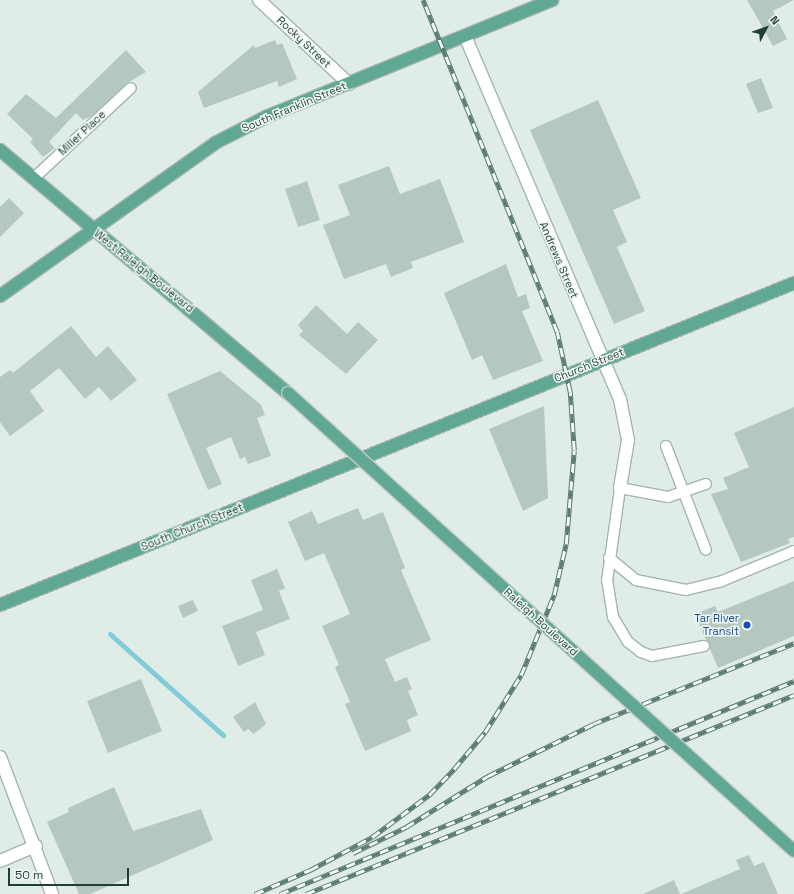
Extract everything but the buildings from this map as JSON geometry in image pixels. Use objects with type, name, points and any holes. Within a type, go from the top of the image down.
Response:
[{"type":"main road","name":"South Franklin Street","points":[[0,296],[95,231],[160,180],[215,143],[268,116],[552,0]]},
{"type":"main road","name":"West Raleigh Boulevard","points":[[0,150],[288,393]]},
{"type":"main road","name":"Church Street","points":[[384,449],[794,283]]},
{"type":"main road","name":"Raleigh Boulevard","points":[[288,393],[794,851]]},
{"type":"main road","name":"South Church Street","points":[[0,606],[384,449]]},
{"type":"street","name":"Rocky Street","points":[[259,0],[349,84]]},
{"type":"street","name":"Andrews Street","points":[[465,36],[625,415],[628,440],[620,488]]},
{"type":"street","points":[[0,756],[36,846],[52,894]]},
{"type":"street","points":[[0,861],[36,846]]},
{"type":"lane","name":"Miller Place","points":[[34,178],[131,88]]},
{"type":"lane","points":[[666,446],[706,550]]},
{"type":"lane","points":[[704,646],[652,656],[628,642],[613,617],[607,581],[609,558],[620,488],[656,497],[685,493],[706,484]]},
{"type":"lane","points":[[609,558],[636,580],[686,590],[722,581],[794,551]]},
{"type":"waterway","points":[[110,634],[223,735]]},
{"type":"railway","points":[[255,894],[310,870],[372,837],[429,795],[454,769],[485,732],[521,675],[554,595],[566,544],[574,450],[570,392],[557,332],[423,0]]},
{"type":"railway","points":[[353,853],[406,827],[488,776],[593,724],[794,643]]},
{"type":"railway","points":[[280,894],[794,681]]},
{"type":"railway","points":[[306,894],[794,695]]},
{"type":"place","name":"Tar River Transit","points":[[747,625]]}]
